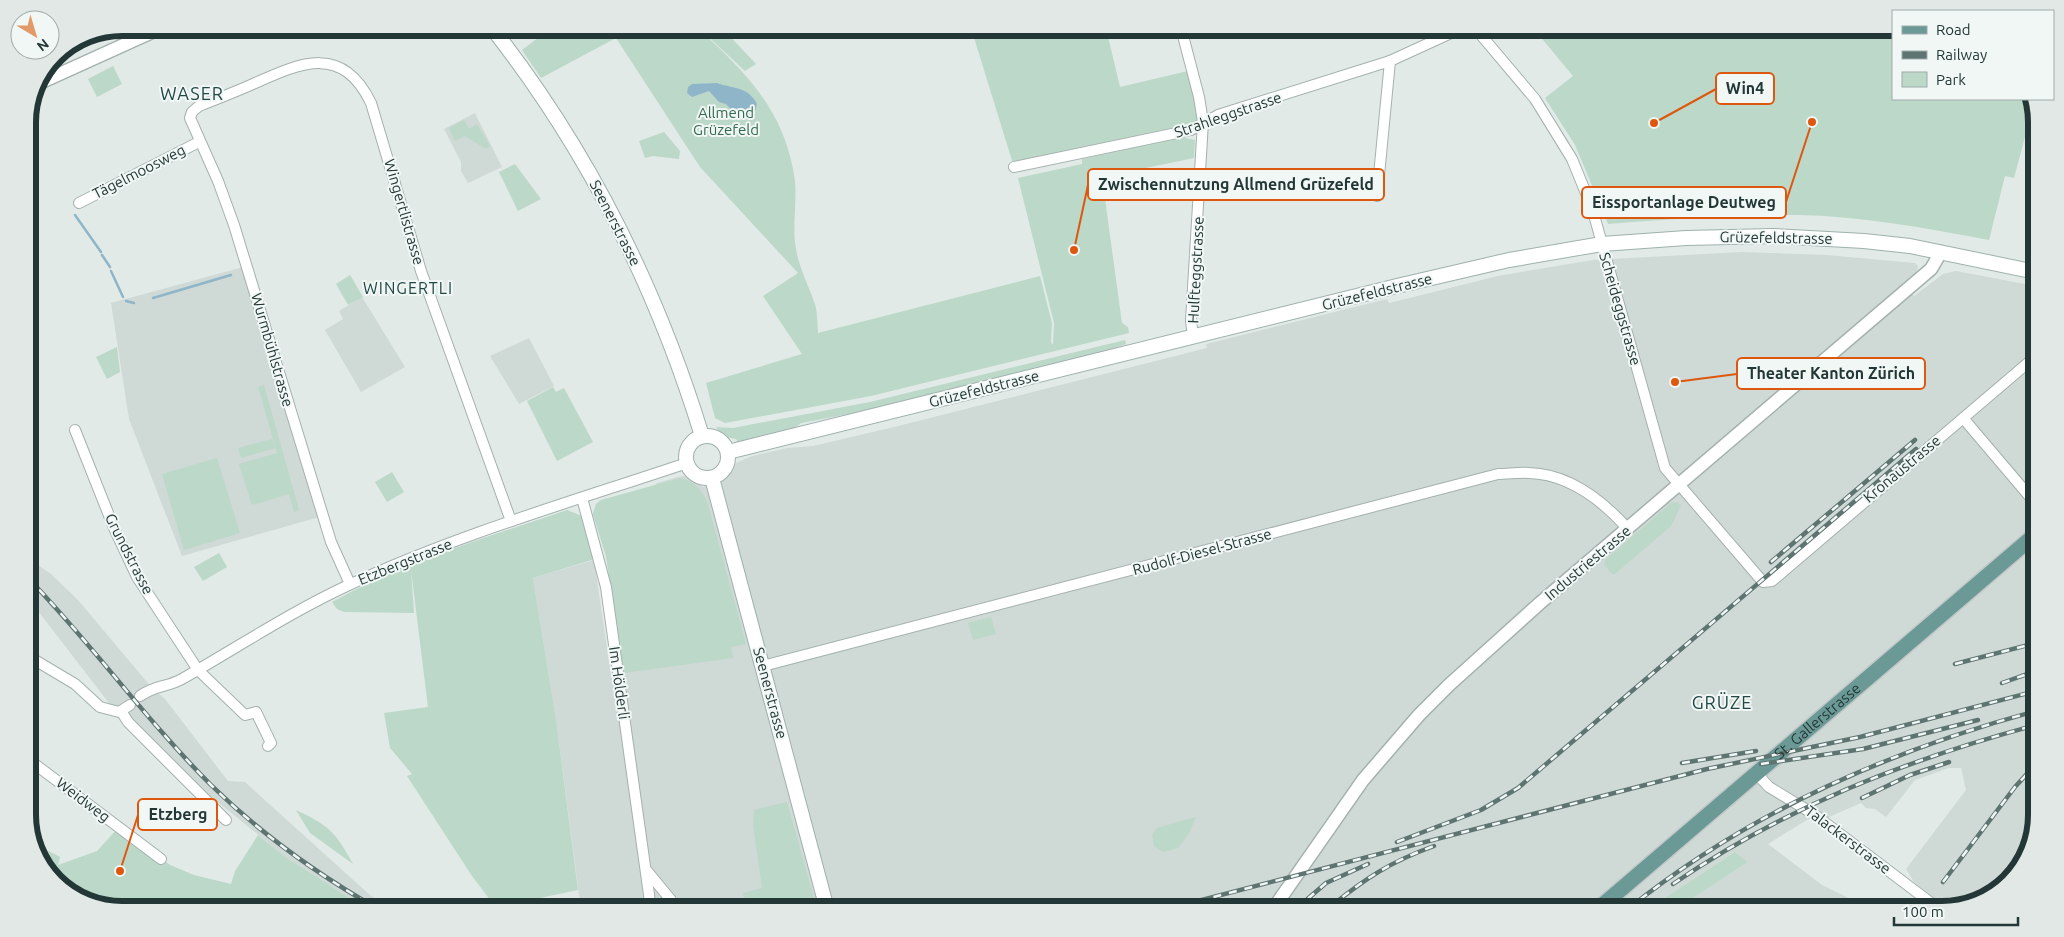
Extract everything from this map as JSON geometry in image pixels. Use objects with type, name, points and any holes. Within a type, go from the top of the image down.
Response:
[{"type":"main road","name":"Seenerstrasse","points":[[498,36],[563,128],[626,243],[670,341],[702,436]]},
{"type":"main road","name":"Grüzefeldstrasse","points":[[728,452],[1193,336],[1509,260],[1602,244],[1686,238],[1773,236],[1864,240],[2028,268]]},
{"type":"main road","points":[[702,436],[715,437],[721,441],[728,452],[724,470],[712,478],[699,477],[693,473],[687,463],[687,450],[690,444],[702,436]]},
{"type":"main road","name":"Seenerstrasse","points":[[712,478],[825,901]]},
{"type":"main road","name":"St. Gallerstrasse","points":[[1608,901],[2028,541]]},
{"type":"street","points":[[48,79],[143,36]]},
{"type":"street","name":"Hulfteggstrasse","points":[[1183,36],[1199,97],[1203,122],[1191,321],[1193,336]]},
{"type":"street","name":"Strahleggstrasse","points":[[1014,167],[1191,130],[1218,114],[1390,62],[1445,36]]},
{"type":"street","name":"Scheideggstrasse","points":[[1482,36],[1535,99],[1562,140],[1592,208],[1665,468],[1758,578],[1768,583]]},
{"type":"street","name":"Wingertlistrasse","points":[[190,118],[192,112],[199,106],[303,63],[314,62],[336,66],[358,82],[376,113],[421,271],[511,521]]},
{"type":"street","points":[[1377,196],[1390,62]]},
{"type":"street","name":"Wurmbühlstrasse","points":[[190,118],[199,142],[218,181],[234,224],[331,542],[350,584]]},
{"type":"street","name":"Tägelmoosweg","points":[[79,203],[199,142]]},
{"type":"street","name":"Industriestrasse","points":[[1279,901],[1351,795],[1419,715],[1480,656],[1931,269],[1941,252]]},
{"type":"street","name":"Kronaustrasse","points":[[1768,583],[2028,363]]},
{"type":"street","points":[[1963,418],[2028,495]]},
{"type":"street","name":"Grundstrasse","points":[[75,430],[114,528],[137,577],[198,670],[246,715],[256,712],[271,743],[268,746]]},
{"type":"street","name":"Etzbergstrasse","points":[[140,696],[153,687],[171,685],[350,584],[455,541],[687,463]]},
{"type":"street","name":"Rudolf-Diesel-Strasse","points":[[763,666],[1498,474],[1530,473],[1558,478],[1586,492],[1628,529]]},
{"type":"street","name":"Im Hölderli","points":[[582,498],[606,587],[650,901]]},
{"type":"street","points":[[36,661],[75,684],[100,707],[114,712],[126,708],[134,728],[226,820]]},
{"type":"street","name":"Weidweg","points":[[36,765],[161,859]]},
{"type":"street","name":"Talackerstrasse","points":[[1756,773],[1769,786],[1815,815],[1927,901]]},
{"type":"street","points":[[647,870],[671,901]]},
{"type":"shaded area","points":[[475,113],[502,167],[468,183],[461,171],[461,162],[444,129]]},
{"type":"shaded area","points":[[1742,252],[1827,255],[1915,263],[1918,266],[1917,271],[1903,283],[1914,296],[1943,274],[1956,271],[2028,284],[2028,535],[1925,622],[1914,627],[1814,713],[1800,729],[1904,657],[2028,553],[2028,814],[2026,831],[2016,858],[2006,871],[1989,886],[1964,898],[1938,901],[1914,882],[1906,869],[1966,790],[1961,768],[1949,768],[1915,780],[1886,817],[1875,809],[1866,808],[1861,803],[1829,817],[1824,822],[1815,815],[1768,844],[1822,885],[1855,901],[1688,901],[1748,862],[1735,852],[1660,901],[580,901],[556,720],[533,578],[594,560],[611,675],[623,673],[606,556],[593,514],[596,504],[601,500],[653,487],[657,483],[682,476],[692,477],[703,487],[726,477],[736,463],[752,456],[787,448],[813,446],[894,427],[1207,348],[1206,344],[1387,299],[1389,303],[1498,276],[1593,260]]},
{"type":"shaded area","points":[[247,266],[323,516],[182,556],[129,419],[111,303]]},
{"type":"shaded area","points":[[362,297],[405,367],[361,392],[325,330],[343,319],[339,311]]},
{"type":"shaded area","points":[[529,338],[554,386],[519,404],[490,356]]},
{"type":"shaded area","points":[[36,564],[51,574],[78,600],[152,688],[165,699],[228,781],[245,782],[371,896],[380,901],[354,901],[287,858],[193,782],[112,707],[36,608]]},
{"type":"green space","name":"Allmend Grüzefeld","points":[[540,36],[706,36],[748,78],[773,114],[783,134],[795,181],[794,232],[797,256],[815,303],[818,333],[1040,276],[1052,323],[1051,342],[1053,345],[1054,323],[1018,178],[1082,164],[1082,159],[1181,137],[1195,140],[1194,158],[1102,177],[1122,323],[1128,327],[1129,333],[871,396],[725,423],[715,418],[706,383],[802,354],[763,296],[798,273],[700,167],[616,38],[541,78],[522,50]]},
{"type":"green space","points":[[708,36],[730,36],[756,64],[745,71]]},
{"type":"green space","points":[[973,36],[1108,36],[1120,87],[1192,70],[1203,122],[1191,130],[1014,167]]},
{"type":"green space","points":[[1540,36],[1892,36],[1892,100],[2024,100],[2028,126],[2014,178],[2005,176],[1989,240],[1893,223],[1821,216],[1726,217],[1608,224],[1575,145],[1545,98],[1573,76]]},
{"type":"green space","points":[[113,66],[122,84],[97,97],[88,79]]},
{"type":"green space","points":[[464,120],[469,129],[477,124],[490,146],[486,149],[465,136],[455,141],[449,128]]},
{"type":"green space","points":[[664,132],[680,151],[679,159],[653,156],[645,158],[639,141]]},
{"type":"green space","points":[[515,164],[541,199],[518,211],[499,172]]},
{"type":"green space","points":[[350,275],[363,297],[348,305],[336,284]]},
{"type":"green space","points":[[1125,340],[1126,344],[1098,354],[870,410],[801,423],[795,428],[772,436],[738,442],[736,439],[725,437],[716,427],[733,428],[870,402]]},
{"type":"green space","points":[[117,347],[120,372],[107,379],[96,357]]},
{"type":"green space","points":[[264,385],[299,510],[294,512],[289,494],[252,505],[239,464],[277,453],[258,387]]},
{"type":"green space","points":[[553,387],[556,392],[564,388],[593,442],[557,461],[527,401]]},
{"type":"green space","points":[[272,439],[275,448],[241,458],[238,448]]},
{"type":"green space","points":[[217,458],[240,533],[184,550],[162,474]]},
{"type":"green space","points":[[392,472],[404,492],[387,502],[375,482]]},
{"type":"green space","points":[[680,478],[690,481],[696,486],[707,501],[746,644],[731,647],[733,658],[624,673],[606,556],[593,514],[596,504],[601,500]]},
{"type":"green space","points":[[1676,502],[1681,505],[1671,526],[1615,574],[1612,574],[1604,564],[1605,560],[1671,503]]},
{"type":"green space","points":[[567,510],[582,516],[595,559],[533,578],[556,720],[578,890],[526,901],[491,901],[472,876],[407,776],[412,774],[390,748],[384,713],[428,707],[411,570],[414,613],[344,612],[337,609],[332,602],[418,562]]},
{"type":"green space","points":[[219,553],[227,567],[203,581],[194,567]]},
{"type":"green space","points":[[991,617],[996,634],[973,640],[968,623]]},
{"type":"green space","points":[[787,802],[815,901],[745,901],[743,893],[762,888],[753,824],[754,810]]},
{"type":"green space","points":[[296,810],[317,821],[330,831],[341,844],[353,864],[310,833]]},
{"type":"green space","points":[[1196,817],[1189,833],[1178,848],[1163,852],[1154,846],[1152,835],[1157,828]]},
{"type":"green space","points":[[119,827],[170,865],[194,875],[231,884],[235,871],[258,835],[287,858],[354,901],[123,901],[106,899],[90,894],[70,883],[54,867],[44,848],[60,857],[58,865],[97,851]]},
{"type":"green space","points":[[1735,852],[1748,862],[1688,901],[1660,901]]},
{"type":"water","points":[[717,83],[745,91],[757,104],[755,111],[744,117],[734,113],[726,104],[719,102],[709,91],[692,97],[687,93],[688,87],[692,84]]},
{"type":"waterway","points":[[75,215],[101,252]]},
{"type":"waterway","points":[[102,255],[110,267]]},
{"type":"waterway","points":[[111,271],[123,297]]},
{"type":"waterway","points":[[153,298],[231,275]]},
{"type":"waterway","points":[[126,301],[134,303]]},
{"type":"railway","points":[[1771,562],[1915,440]]},
{"type":"railway","points":[[1397,842],[1481,810],[1518,788],[1916,449]]},
{"type":"railway","points":[[36,586],[164,735],[211,785],[250,821],[291,853],[365,901]]},
{"type":"railway","points":[[1955,664],[2028,645]]},
{"type":"railway","points":[[2002,683],[2028,674]]},
{"type":"railway","points":[[1198,901],[1707,769],[1860,737],[2028,693]]},
{"type":"railway","points":[[1639,901],[1674,874],[1722,843],[1771,814],[1822,789],[1927,745],[2028,713]]},
{"type":"railway","points":[[1761,764],[1863,749],[1978,720]]},
{"type":"railway","points":[[1673,884],[1716,856],[1760,831],[1848,789],[1939,754],[2028,727]]},
{"type":"railway","points":[[1682,763],[1756,751]]},
{"type":"railway","points":[[1862,798],[1910,775],[1949,762]]},
{"type":"railway","points":[[1943,882],[2015,787],[2028,773]]},
{"type":"railway","points":[[1338,901],[1355,887],[1391,865],[1434,846]]},
{"type":"railway","points":[[1305,901],[1326,883],[1368,864]]},
{"type":"place","name":"Eissportanlage Deutweg","points":[[1812,122]]},
{"type":"place","name":"Win4","points":[[1654,123]]},
{"type":"place","name":"Zwischennutzung Allmend Grüzefeld","points":[[1074,250]]},
{"type":"place","name":"Theater Kanton Zürich","points":[[1675,382]]},
{"type":"place","name":"Etzberg","points":[[120,871]]},
{"type":"district","name":"WASER","points":[[192,94]]},
{"type":"district","name":"WINGERTLI","points":[[408,288]]},
{"type":"district","name":"GRÜZE","points":[[1722,703]]}]
